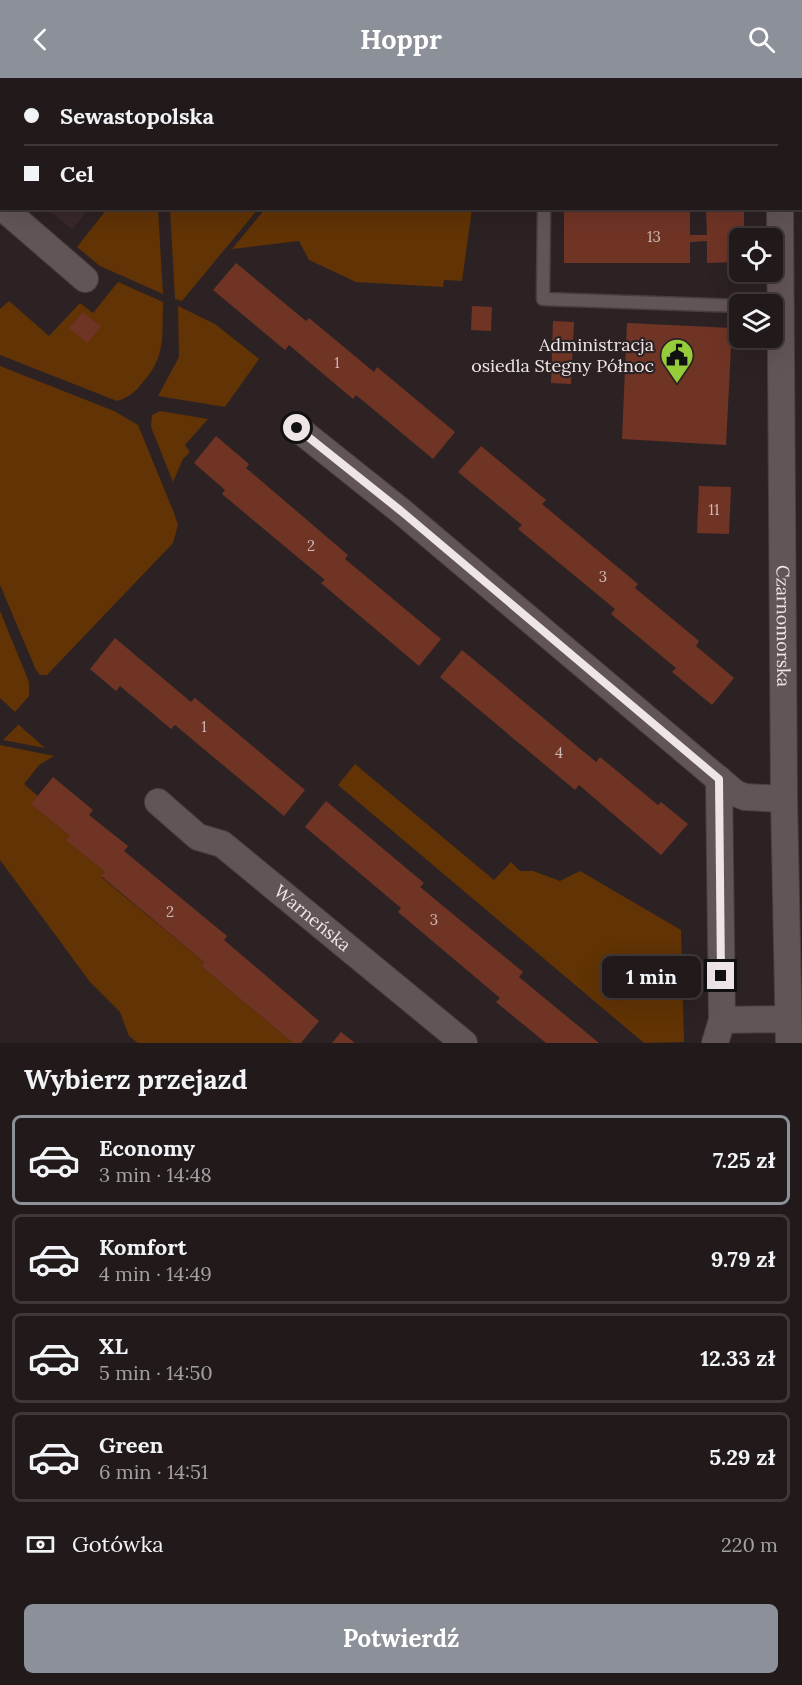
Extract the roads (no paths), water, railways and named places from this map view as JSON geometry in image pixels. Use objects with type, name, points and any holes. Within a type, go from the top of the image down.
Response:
[{"type":"street","points":[[4,210],[85,279]]},
{"type":"street","name":"Czarnomorska","points":[[777,294],[780,210]]},
{"type":"street","name":"Czarnomorska","points":[[778,348],[789,1031]]},
{"type":"street","points":[[297,428],[401,511],[735,793],[745,797],[784,799]]},
{"type":"street","points":[[719,779],[718,1032],[789,1031]]},
{"type":"street","name":"Warneńska","points":[[158,802],[198,837],[222,844],[464,1043]]},
{"type":"lane","points":[[544,210],[543,299],[729,306]]},
{"type":"place","name":"Administracja osiedla Stegny Północ","points":[[677,384]]}]
